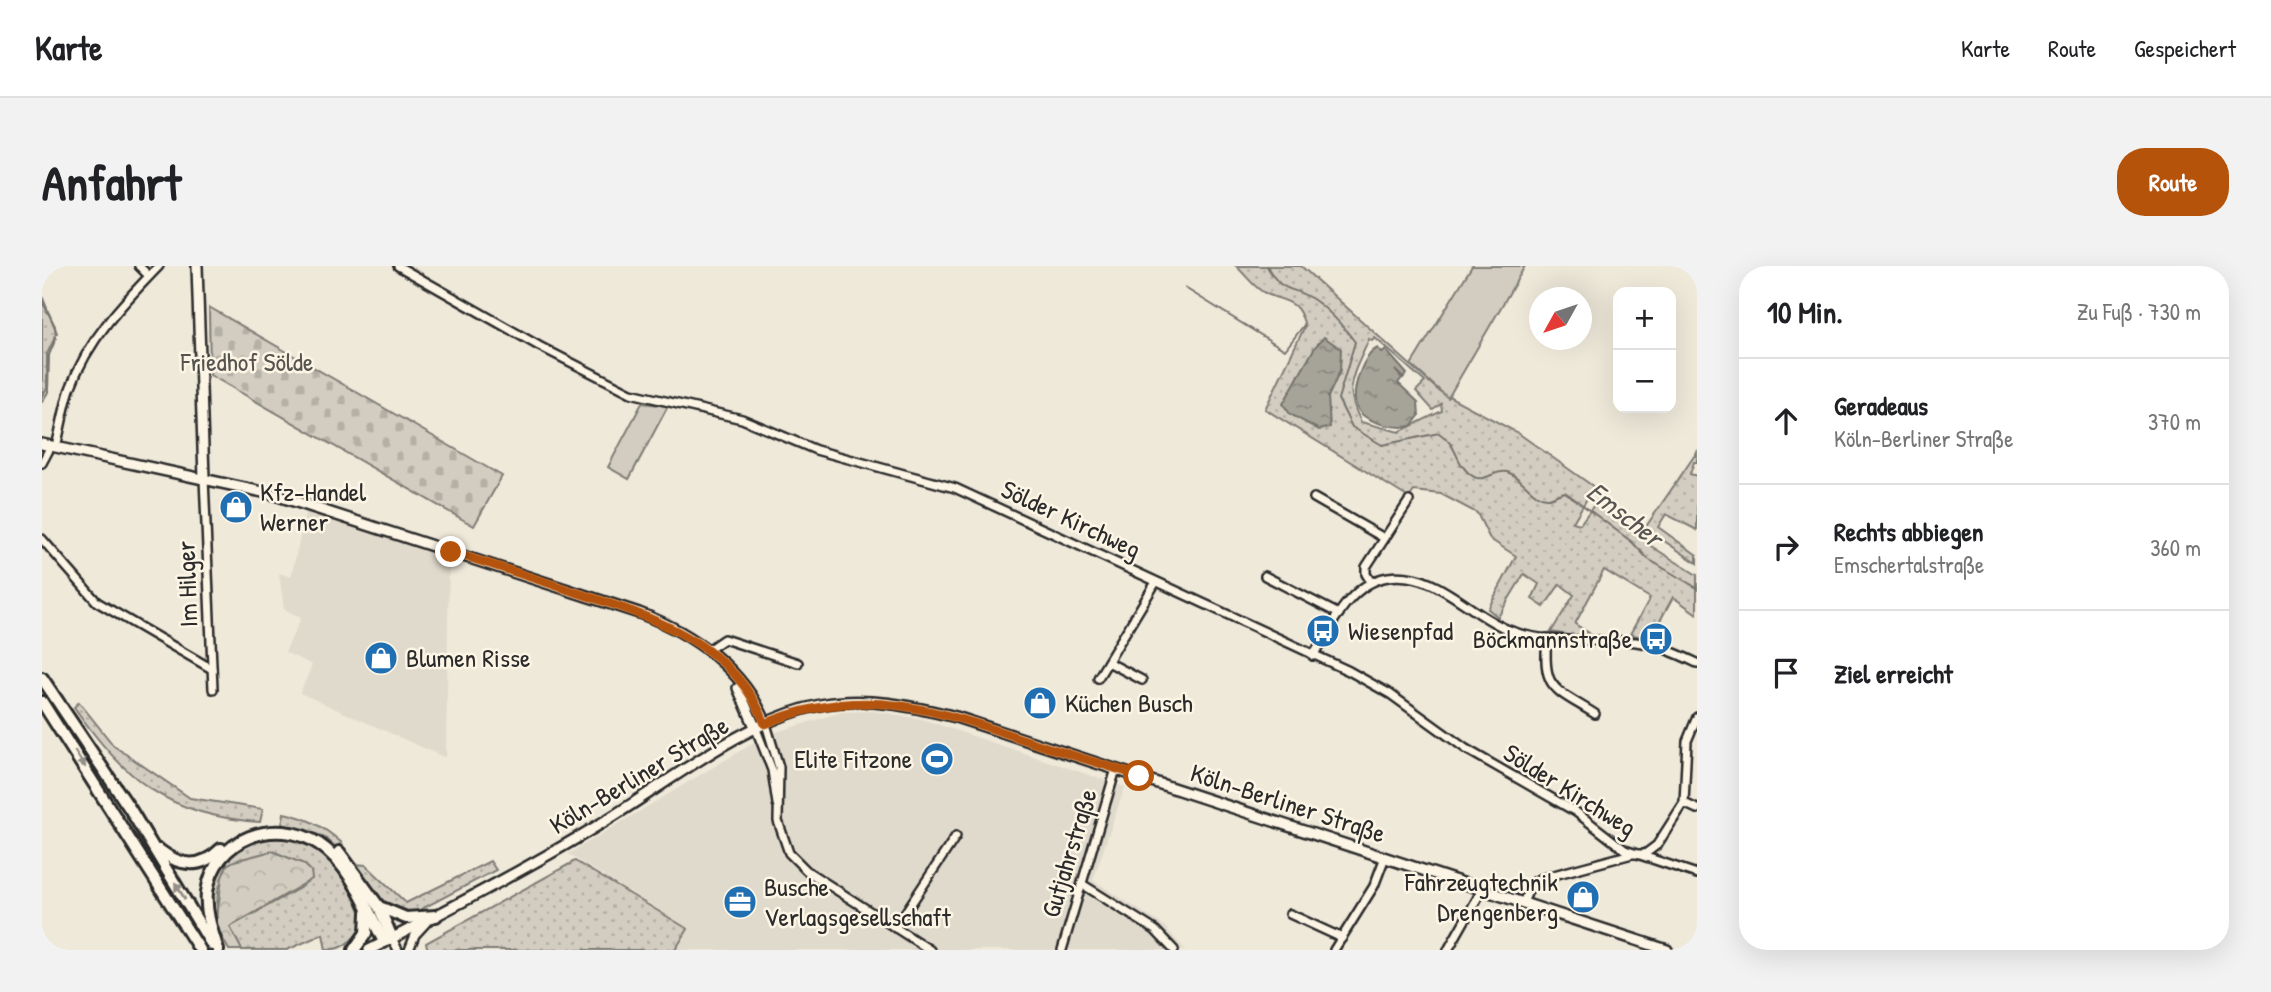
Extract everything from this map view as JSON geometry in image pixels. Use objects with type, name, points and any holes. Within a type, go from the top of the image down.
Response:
[{"type":"highway","points":[[42,678],[217,950]]},
{"type":"highway","points":[[42,702],[200,950]]},
{"type":"highway","points":[[151,844],[172,859],[197,865],[252,828],[267,826],[299,829],[321,838],[338,852],[379,907],[388,943]]},
{"type":"highway","points":[[217,950],[206,905],[210,879],[225,852],[254,834],[286,832],[318,844],[341,865],[388,943]]},
{"type":"highway","points":[[379,907],[406,918],[436,916]]},
{"type":"highway","points":[[354,950],[366,933],[367,910]]},
{"type":"main road","points":[[197,266],[204,478]]},
{"type":"main road","points":[[50,445],[204,478],[324,509],[639,612],[679,630],[708,650],[737,677],[765,724]]},
{"type":"main road","points":[[722,663],[742,695],[756,729]]},
{"type":"main road","name":"Köln-Berliner Straße","points":[[369,950],[388,943],[596,827],[765,724],[820,705],[869,702],[900,704],[956,717],[1667,950]]},
{"type":"street","points":[[139,266],[149,276]]},
{"type":"street","points":[[42,463],[86,354],[113,314],[159,266]]},
{"type":"street","name":"Sölder Kirchweg","points":[[398,266],[539,346],[641,397],[742,419],[816,450],[955,488],[1156,582],[1373,684],[1466,749],[1576,812],[1632,854],[1697,874]]},
{"type":"street","points":[[414,276],[420,266]]},
{"type":"street","name":"Im Hilger","points":[[204,478],[213,689]]},
{"type":"street","points":[[1314,498],[1384,538]]},
{"type":"street","points":[[1371,582],[1367,567],[1409,501]]},
{"type":"street","points":[[42,539],[97,602],[212,669]]},
{"type":"street","points":[[1265,576],[1339,614]]},
{"type":"street","points":[[1313,656],[1339,614],[1371,582],[1395,577],[1422,580],[1509,630],[1546,638],[1645,644],[1697,663]]},
{"type":"street","points":[[1098,678],[1156,582]]},
{"type":"street","points":[[1546,638],[1544,668],[1547,679],[1555,689],[1595,714]]},
{"type":"street","points":[[708,650],[724,639],[798,663]]},
{"type":"street","points":[[1108,662],[1142,680]]},
{"type":"street","points":[[1523,903],[1531,884],[1539,879],[1632,854],[1645,854],[1657,845],[1684,803],[1687,741],[1697,717]]},
{"type":"street","points":[[765,724],[779,767],[781,789],[778,808]]},
{"type":"street","points":[[756,729],[772,770],[782,838],[794,859],[930,950]]},
{"type":"street","name":"Gutjahrstraße","points":[[1062,950],[1116,769]]},
{"type":"street","points":[[1684,803],[1697,809]]},
{"type":"street","points":[[895,928],[956,836]]},
{"type":"street","points":[[1334,950],[1374,886],[1385,857]]},
{"type":"street","points":[[1082,884],[1156,930],[1174,950]]},
{"type":"street","points":[[1448,950],[1482,890]]},
{"type":"street","points":[[1290,914],[1342,938]]},
{"type":"street","points":[[409,950],[415,935],[436,916]]},
{"type":"street","points":[[388,943],[398,950]]},
{"type":"shaded area","points":[[306,511],[449,557],[446,758],[300,693],[312,665],[285,652],[301,618],[284,609],[279,573],[291,577]]},
{"type":"shaded area","points":[[873,711],[922,719],[1125,787],[1093,880],[1164,926],[1185,950],[676,950],[688,928],[568,854],[767,735],[842,712]]},
{"type":"green space","points":[[1236,266],[1301,266],[1439,391],[1518,433],[1594,487],[1573,522],[1580,524],[1597,501],[1651,546],[1697,575],[1697,614],[1673,597],[1650,639],[1630,634],[1650,598],[1604,570],[1575,624],[1589,633],[1585,638],[1551,632],[1574,595],[1560,584],[1544,607],[1532,599],[1539,584],[1524,574],[1498,617],[1488,609],[1516,556],[1490,539],[1477,513],[1441,494],[1414,491],[1409,498],[1265,409],[1305,326],[1294,305],[1261,291]],"holes":[[[1375,338],[1425,382],[1416,391],[1433,410],[1441,404],[1442,411],[1399,432],[1361,422],[1351,389],[1355,371],[1369,339],[1372,341]]]},
{"type":"green space","points":[[1472,266],[1525,266],[1448,398],[1411,365]]},
{"type":"green space","points":[[42,296],[57,333],[47,354],[47,388],[42,397]]},
{"type":"green space","name":"Friedhof Sölde","points":[[209,307],[502,476],[474,526],[210,375]]},
{"type":"green space","points":[[642,403],[668,406],[629,479],[608,467]]},
{"type":"green space","points":[[1697,452],[1697,462],[1694,462],[1690,474],[1697,476],[1697,530],[1666,514],[1658,527],[1697,555],[1697,563],[1645,528]]},
{"type":"green space","points":[[79,702],[114,746],[190,798],[263,809],[260,822],[199,812],[152,790],[131,774],[93,733],[74,707]]},
{"type":"green space","points":[[284,813],[315,824],[342,843],[338,848],[322,836],[282,824]]},
{"type":"green space","points":[[283,834],[319,849],[340,873],[360,910],[361,917],[359,930],[345,945],[326,950],[323,934],[287,950],[242,950],[230,927],[303,886],[311,871],[304,864],[272,851],[227,865],[218,891],[216,926],[209,902],[210,890],[227,857],[246,841]]},
{"type":"green space","points":[[272,851],[304,864],[311,871],[312,879],[230,927],[242,950],[229,950],[216,926],[222,877],[227,865]]},
{"type":"green space","points":[[490,861],[496,870],[414,913],[394,909],[386,904],[355,864],[366,865],[406,903]]},
{"type":"green space","points":[[575,861],[688,929],[675,950],[428,950],[426,943]]},
{"type":"water","points":[[1324,337],[1341,349],[1340,371],[1328,397],[1330,427],[1319,430],[1290,414],[1283,404],[1315,347]]},
{"type":"water","points":[[1378,348],[1382,353],[1386,350],[1407,374],[1403,378],[1395,370],[1402,378],[1398,383],[1418,402],[1419,416],[1411,426],[1381,424],[1360,413],[1357,407],[1355,392],[1359,374],[1367,358]]},
{"type":"waterway","name":"Emscher","points":[[1267,266],[1277,281],[1286,288],[1304,294],[1323,307],[1355,342],[1338,399],[1352,427],[1382,445],[1439,433],[1450,443],[1471,475],[1485,478],[1507,472],[1543,498],[1565,492],[1632,542],[1648,559],[1697,588]]},
{"type":"waterway","points":[[1185,288],[1285,350],[1304,325]]},
{"type":"waterway","points":[[42,301],[55,326],[56,338],[49,355],[48,392],[42,402]]},
{"type":"place","name":"Kfz-Handel Werner","points":[[236,507]]},
{"type":"place","name":"Wiesenpfad","points":[[1323,631]]},
{"type":"place","name":"Böckmannstraße","points":[[1656,639]]},
{"type":"place","name":"Blumen Risse","points":[[381,658]]},
{"type":"place","name":"Küchen Busch","points":[[1040,703]]},
{"type":"place","name":"Elite Fitzone","points":[[937,759]]},
{"type":"place","name":"Fahrzeugtechnik Drengenberg","points":[[1583,897]]},
{"type":"place","name":"Busche Verlagsgesellschaft","points":[[740,902]]},
{"type":"route","points":[[451,552],[639,612],[679,630],[730,668],[761,712],[765,724],[820,705],[869,702],[900,704],[956,717],[1139,776]]}]
